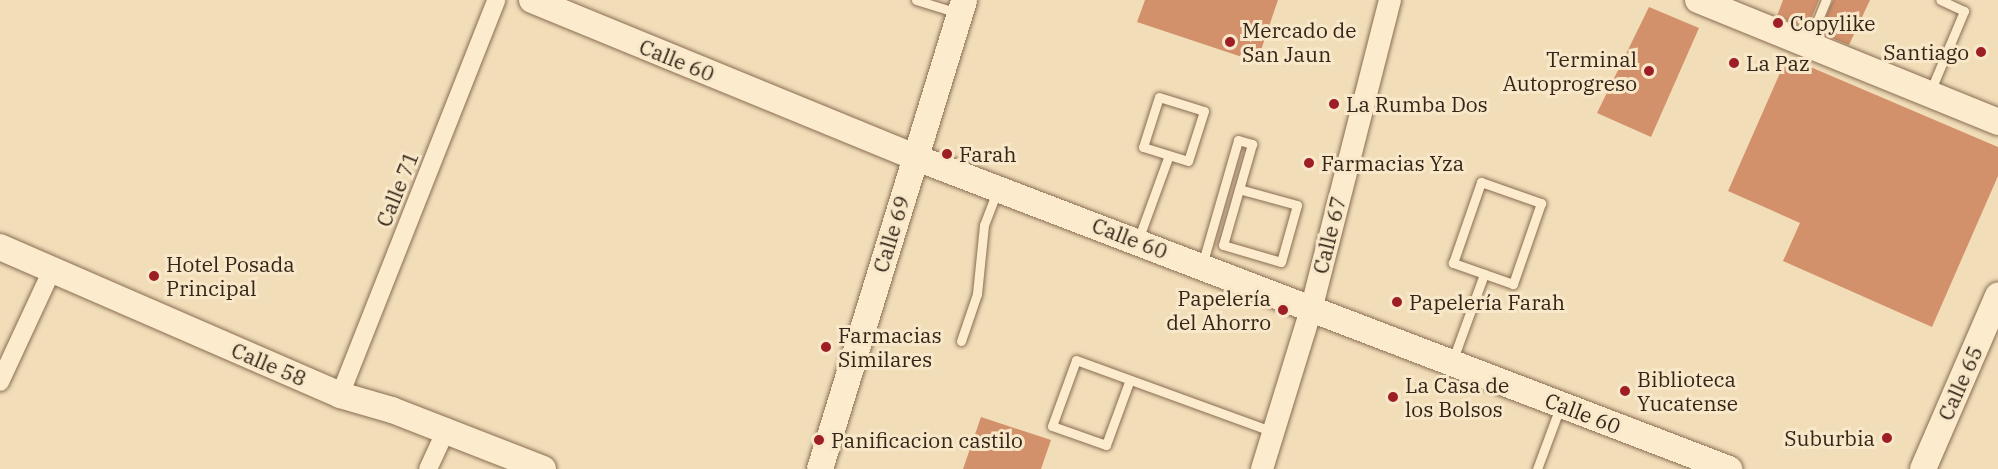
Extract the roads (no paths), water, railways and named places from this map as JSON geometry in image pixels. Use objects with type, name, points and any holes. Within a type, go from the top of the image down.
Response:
[{"type":"main road","name":"Calle 60","points":[[532,0],[914,157],[1312,306],[1718,467]]},
{"type":"main road","points":[[1698,0],[1998,122]]},
{"type":"main road","name":"Calle 69","points":[[820,469],[914,157],[962,7]]},
{"type":"main road","name":"Calle 58","points":[[0,247],[340,395],[446,430],[543,469]]},
{"type":"main road","name":"Calle 65","points":[[1923,469],[1998,296]]},
{"type":"street","name":"Calle 71","points":[[340,395],[496,0]]},
{"type":"street","name":"Calle 67","points":[[1262,469],[1312,306],[1390,0]]},
{"type":"street","points":[[0,382],[52,270]]},
{"type":"street","points":[[428,469],[446,430]]},
{"type":"lane","points":[[916,0],[962,7]]},
{"type":"lane","points":[[1807,46],[1826,0]]},
{"type":"lane","points":[[1929,94],[1964,11],[1940,0]]},
{"type":"lane","points":[[1159,97],[1204,111],[1188,161],[1169,155],[1143,147],[1159,97]]},
{"type":"lane","points":[[1202,265],[1238,140],[1252,144],[1239,189],[1223,245],[1281,262],[1297,206],[1239,189]]},
{"type":"lane","points":[[1138,241],[1169,155]]},
{"type":"lane","points":[[1481,182],[1540,202],[1513,284],[1484,274],[1453,263],[1481,182]]},
{"type":"lane","points":[[961,341],[976,294],[984,225],[998,188]]},
{"type":"lane","points":[[1452,362],[1484,274]]},
{"type":"lane","points":[[1129,382],[1106,446],[1052,426],[1076,360],[1129,382],[1274,432]]},
{"type":"lane","points":[[1537,469],[1561,405]]},
{"type":"place","name":"Copylike","points":[[1778,23]]},
{"type":"place","name":"Mercado de San Jaun","points":[[1230,42]]},
{"type":"place","name":"Santiago","points":[[1981,52]]},
{"type":"place","name":"La Paz","points":[[1734,63]]},
{"type":"place","name":"Terminal Autoprogreso","points":[[1649,71]]},
{"type":"place","name":"La Rumba Dos","points":[[1334,104]]},
{"type":"place","name":"Farah","points":[[947,154]]},
{"type":"place","name":"Farmacias Yza","points":[[1309,163]]},
{"type":"place","name":"Hotel Posada Principal","points":[[154,276]]},
{"type":"place","name":"Papelería Farah","points":[[1397,302]]},
{"type":"place","name":"Papelería del Ahorro","points":[[1283,310]]},
{"type":"place","name":"Farmacias Similares","points":[[826,347]]},
{"type":"place","name":"Biblioteca Yucatense","points":[[1625,391]]},
{"type":"place","name":"La Casa de los Bolsos","points":[[1393,397]]},
{"type":"place","name":"Suburbia","points":[[1887,438]]},
{"type":"place","name":"Panificacion castilo","points":[[819,440]]}]
